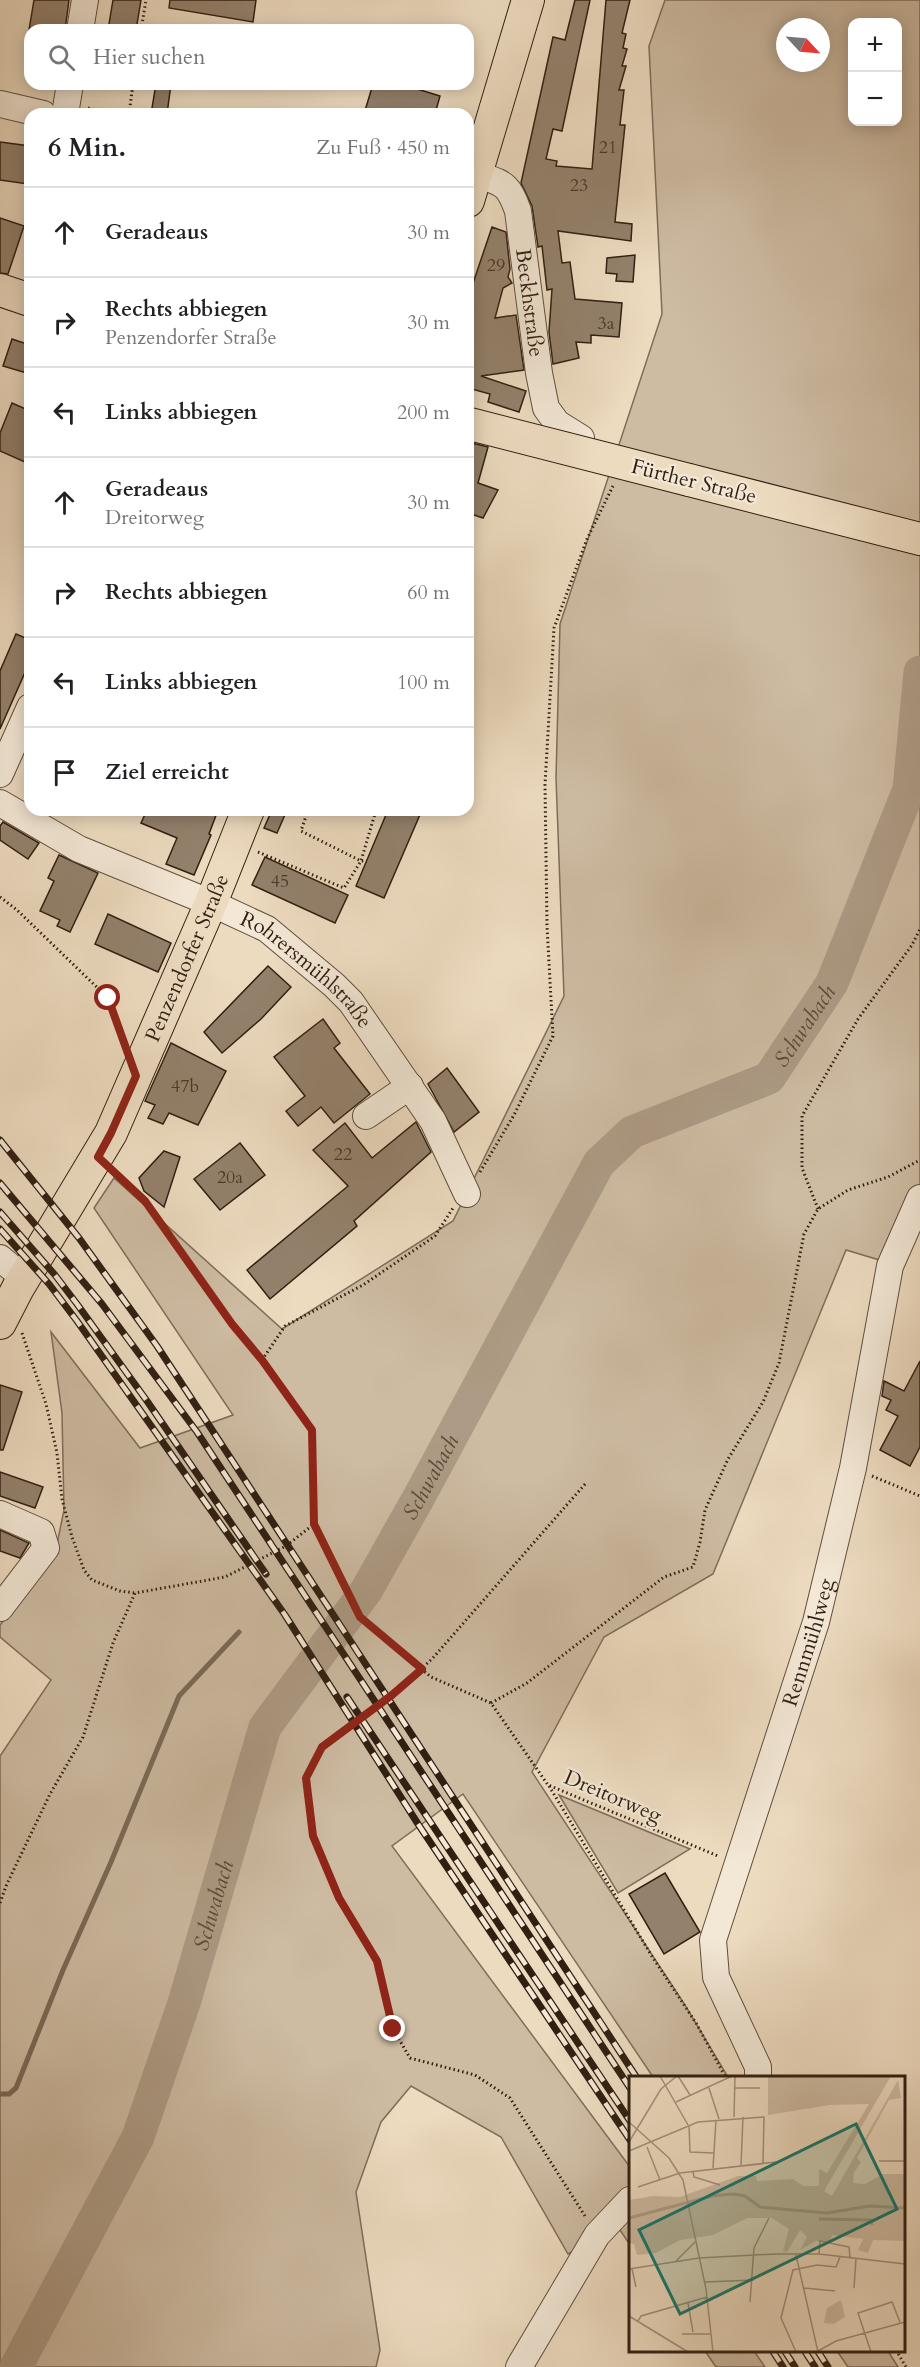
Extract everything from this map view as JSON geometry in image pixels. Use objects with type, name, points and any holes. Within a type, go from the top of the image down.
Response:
[{"type":"main road","points":[[474,180],[528,0]]},
{"type":"main road","points":[[0,290],[24,298]]},
{"type":"main road","name":"Fürther Straße","points":[[474,424],[920,539]]},
{"type":"main road","name":"Penzendorfer Straße","points":[[4,1315],[98,1157],[126,1102],[246,816]]},
{"type":"street","points":[[81,24],[85,0]]},
{"type":"street","points":[[66,108],[69,90]]},
{"type":"street","points":[[0,104],[24,110]]},
{"type":"street","name":"Beckhstraße","points":[[474,187],[506,185],[513,198],[518,211],[539,373],[546,408],[557,423],[581,438]]},
{"type":"street","points":[[0,774],[24,720]]},
{"type":"street","name":"Rohrersmühlstraße","points":[[0,803],[79,849],[211,903],[267,929],[334,985],[351,1002],[433,1121],[467,1194]]},
{"type":"street","points":[[366,1116],[410,1086]]},
{"type":"street","name":"Rennmühlweg","points":[[758,2076],[758,2067],[716,1977],[713,1940],[816,1622],[854,1468],[890,1266],[920,1197]]},
{"type":"street","points":[[0,1258],[24,1278]]},
{"type":"street","points":[[0,1514],[41,1532],[46,1548],[0,1608]]},
{"type":"street","points":[[519,2367],[597,2235],[629,2201]]},
{"type":"path","points":[[142,24],[146,0]]},
{"type":"path","points":[[130,108],[132,90]]},
{"type":"path","points":[[262,1360],[285,1326],[363,1285],[435,1236],[448,1213],[467,1194],[514,1115],[553,1036],[547,926],[545,785],[554,628],[587,539],[618,476]]},
{"type":"path","points":[[306,816],[301,831],[361,861],[367,861]]},
{"type":"path","points":[[235,842],[344,888],[361,861],[376,816]]},
{"type":"path","points":[[0,897],[17,910],[108,998],[124,1042]]},
{"type":"path","points":[[818,1209],[802,1168],[802,1116],[858,1019],[912,945],[920,928]]},
{"type":"path","points":[[98,1157],[145,1201],[232,1324],[262,1360],[312,1430],[314,1524],[360,1617],[431,1677],[491,1703],[526,1683],[664,1577],[693,1567],[705,1510],[728,1460],[763,1402],[779,1363],[804,1234],[818,1209],[848,1190],[888,1177],[920,1160]]},
{"type":"path","points":[[4,1315],[18,1321],[46,1404],[57,1453],[62,1499],[84,1570],[92,1580],[120,1591],[135,1593],[225,1577],[286,1546],[314,1524]]},
{"type":"path","points":[[854,1468],[920,1496]]},
{"type":"path","points":[[586,1483],[422,1669],[392,1695],[322,1747],[306,1778],[313,1836],[339,1898],[377,1961],[393,2029],[410,2058],[474,2075],[510,2098],[597,2235]]},
{"type":"path","points":[[0,1903],[50,1794],[83,1737],[113,1643],[135,1593]]},
{"type":"path","name":"Dreitorweg","points":[[491,1703],[548,1785],[738,1864]]},
{"type":"path","points":[[548,1785],[653,1958],[696,2024],[725,2076]]},
{"type":"path","points":[[897,2352],[906,2367]]},
{"type":"shaded area","points":[[665,0],[920,0],[920,1212],[896,1265],[846,1250],[713,1574],[604,1637],[532,1772],[685,2005],[727,2076],[652,2076],[463,1794],[392,1846],[629,2166],[629,2244],[618,2227],[568,2254],[501,2137],[411,2086],[381,2122],[356,2192],[380,2350],[376,2367],[0,2367],[0,1756],[51,1680],[0,1637],[0,1625],[55,1554],[64,1510],[62,1413],[51,1332],[140,1448],[233,1415],[94,1208],[114,1178],[282,1329],[453,1221],[564,996],[556,778],[560,624],[662,314],[649,46]]},
{"type":"shaded area","points":[[559,1795],[690,1849],[618,1893]]},
{"type":"shaded area","points":[[706,2352],[755,2352],[765,2367],[716,2367]]},
{"type":"shaded area","points":[[838,2352],[889,2352],[898,2367],[848,2367]]},
{"type":"building","points":[[34,0],[69,0],[66,24],[30,24]]},
{"type":"building","points":[[113,0],[141,0],[137,24],[109,24]]},
{"type":"building","points":[[170,0],[256,0],[253,22],[169,8]]},
{"type":"building","points":[[575,0],[590,0],[562,131],[553,129],[546,159],[557,161],[556,166],[592,169],[606,0],[630,0],[622,33],[626,34],[623,48],[627,49],[622,66],[626,66],[619,90],[624,90],[620,125],[625,125],[615,222],[632,224],[631,241],[558,231],[562,263],[570,262],[575,299],[622,303],[619,337],[591,335],[591,343],[576,342],[579,358],[553,364],[549,332],[552,289],[547,290],[542,246],[538,247],[532,206],[521,183],[553,37],[565,40]]},
{"type":"building","points":[[155,90],[170,90],[168,108],[152,108]]},
{"type":"building","points":[[371,90],[420,90],[440,96],[437,108],[366,108]]},
{"type":"building","points":[[0,142],[24,145],[24,183],[0,180]]},
{"type":"building","points":[[0,218],[24,226],[8,274],[0,273]]},
{"type":"building","points":[[492,227],[506,232],[510,269],[508,277],[512,283],[503,288],[495,318],[516,315],[524,370],[481,376],[526,391],[519,412],[488,402],[490,394],[474,390],[474,280]]},
{"type":"building","points":[[635,255],[633,282],[616,281],[617,274],[606,273],[607,258]]},
{"type":"building","points":[[12,339],[24,343],[24,372],[3,366]]},
{"type":"building","points":[[12,403],[24,408],[24,462],[0,451],[0,433]]},
{"type":"building","points":[[474,444],[488,447],[478,483],[498,490],[483,518],[474,515]]},
{"type":"building","points":[[16,634],[24,637],[24,675],[0,729],[0,671]]},
{"type":"building","points":[[144,816],[216,816],[209,834],[211,835],[194,875],[166,864],[177,838],[141,823]]},
{"type":"building","points":[[269,816],[284,816],[277,833],[264,828]]},
{"type":"building","points":[[385,816],[419,816],[384,898],[356,886]]},
{"type":"building","points":[[3,822],[39,843],[28,859],[0,840],[0,826]]},
{"type":"building","points":[[59,855],[98,873],[70,932],[57,926],[60,920],[40,911],[54,881],[48,878]]},
{"type":"building","points":[[265,857],[348,895],[335,923],[252,885]]},
{"type":"building","points":[[108,914],[171,943],[158,972],[95,944]]},
{"type":"building","points":[[268,966],[291,987],[261,1019],[222,1053],[204,1032]]},
{"type":"building","points":[[323,1019],[340,1043],[334,1048],[370,1094],[334,1123],[321,1107],[298,1126],[286,1111],[305,1096],[274,1057]]},
{"type":"building","points":[[171,1043],[226,1071],[198,1125],[169,1113],[163,1124],[148,1118],[155,1105],[145,1101]]},
{"type":"building","points":[[447,1068],[479,1112],[454,1132],[428,1084]]},
{"type":"building","points":[[416,1122],[431,1152],[354,1221],[357,1226],[270,1299],[247,1270],[348,1186],[313,1150],[345,1123],[372,1158]]},
{"type":"building","points":[[240,1143],[265,1175],[220,1210],[194,1179]]},
{"type":"building","points":[[164,1151],[180,1157],[164,1207],[144,1191],[139,1178]]},
{"type":"building","points":[[920,1361],[920,1447],[910,1466],[880,1450],[898,1416],[886,1410],[891,1400],[882,1396],[884,1381],[904,1391]]},
{"type":"building","points":[[0,1385],[22,1392],[3,1450],[0,1450]]},
{"type":"building","points":[[0,1472],[43,1487],[35,1508],[0,1496]]},
{"type":"building","points":[[0,1530],[29,1543],[20,1558],[0,1551]]},
{"type":"building","points":[[665,1873],[700,1932],[664,1954],[629,1894]]},
{"type":"waterway","name":"Schwabach","points":[[16,2367],[138,2137],[184,2003],[265,1727],[366,1591],[599,1163],[632,1132],[769,1078],[832,983],[909,789],[920,672]]},
{"type":"waterway","points":[[0,2094],[9,2094],[16,2088],[63,1970],[111,1862],[179,1696],[239,1632]]},
{"type":"railway","points":[[0,1140],[79,1238],[157,1346],[636,2076]]},
{"type":"railway","points":[[0,1183],[102,1304],[197,1432],[629,2086]]},
{"type":"railway","points":[[0,1212],[77,1304],[266,1574]]},
{"type":"railway","points":[[0,1229],[49,1284],[77,1321],[285,1615],[418,1824],[629,2139]]},
{"type":"railway","points":[[347,1697],[629,2120]]},
{"type":"railway","points":[[773,2352],[783,2367]]},
{"type":"railway","points":[[785,2352],[795,2367]]},
{"type":"railway","points":[[805,2352],[815,2367]]},
{"type":"railway","points":[[818,2352],[828,2367]]},
{"type":"route","points":[[108,998],[136,1076],[126,1102],[98,1157],[145,1201],[232,1324],[262,1360],[312,1430],[314,1524],[360,1617],[422,1669],[392,1695],[322,1747],[306,1778],[313,1836],[339,1898],[377,1961],[393,2029]]}]
